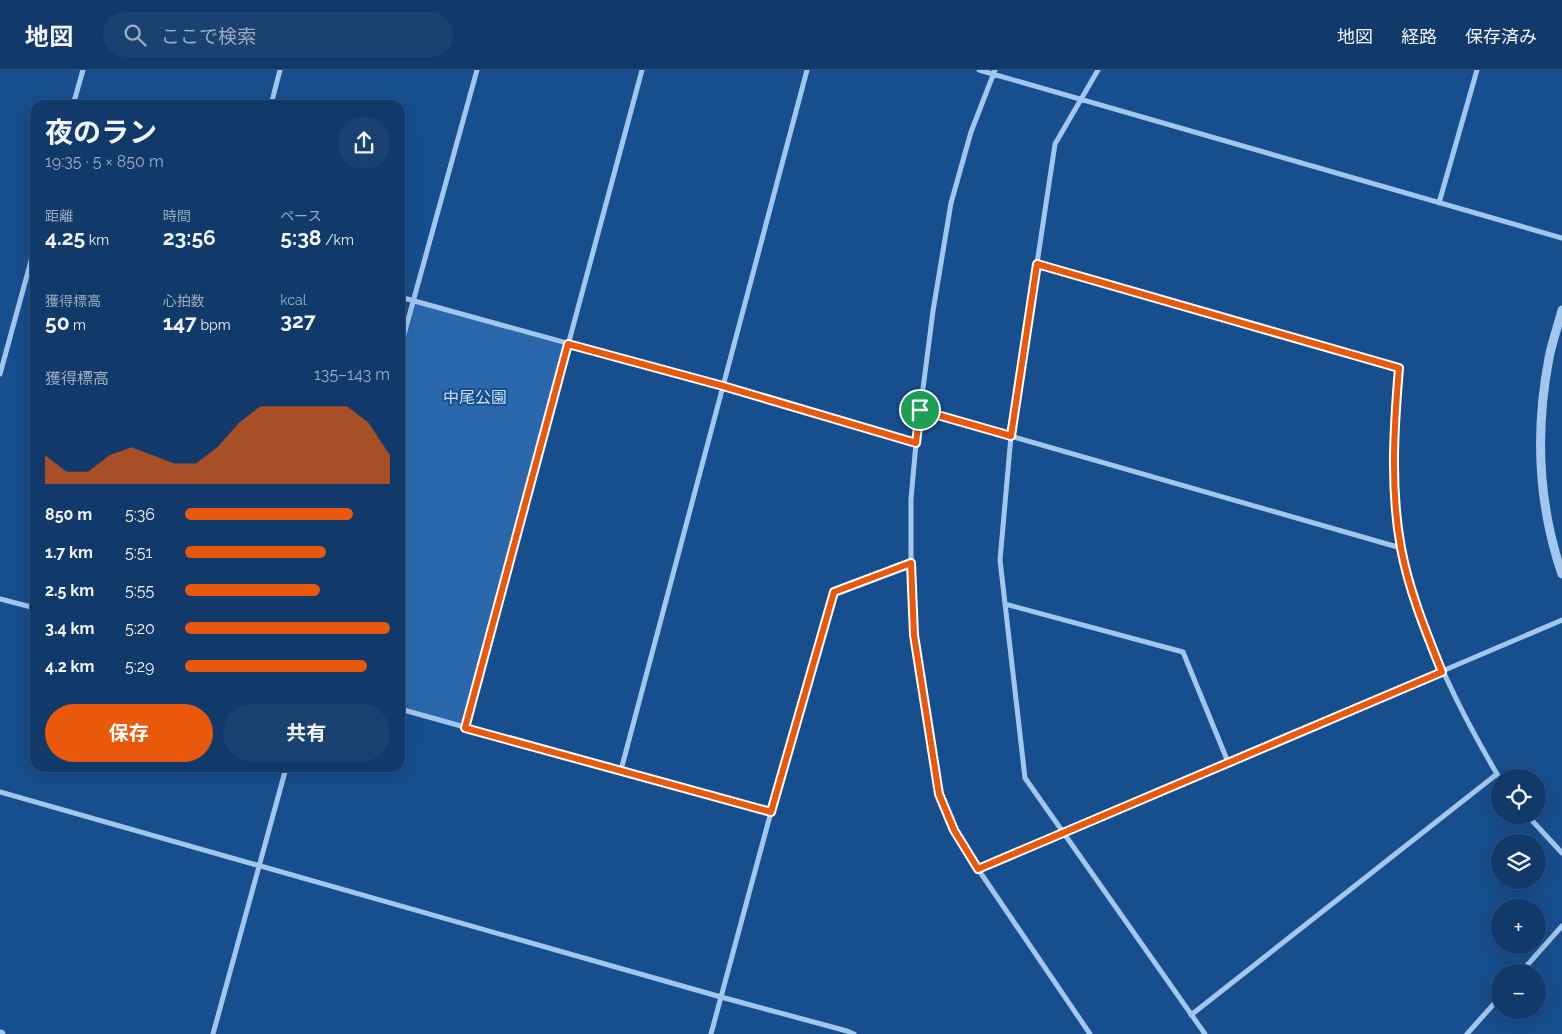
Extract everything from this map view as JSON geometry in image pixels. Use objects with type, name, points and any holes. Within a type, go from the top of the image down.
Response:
[{"type":"street","points":[[74,100],[83,70]]},
{"type":"street","points":[[272,100],[280,70]]},
{"type":"street","points":[[405,331],[477,70]]},
{"type":"street","points":[[465,728],[642,70]]},
{"type":"street","points":[[621,770],[807,70]]},
{"type":"street","points":[[979,70],[994,72],[1081,99],[1562,238]]},
{"type":"street","points":[[1098,70],[1055,144],[1011,436],[1000,560],[1025,778],[1205,1034]]},
{"type":"street","points":[[1439,203],[1477,70]]},
{"type":"street","points":[[994,72],[971,132],[951,203],[933,311],[916,443],[911,499],[914,635],[939,794],[954,830],[978,869],[1090,1034]]},
{"type":"street","points":[[0,374],[30,264]]},
{"type":"street","points":[[1037,264],[1399,368],[1394,450],[1396,500],[1401,548],[1420,615],[1442,672],[1462,714],[1494,769]]},
{"type":"street","points":[[405,299],[723,386],[916,443]]},
{"type":"street","points":[[1562,310],[1549,358],[1541,419],[1541,480],[1553,548],[1562,574]]},
{"type":"street","points":[[920,410],[1401,548]]},
{"type":"street","points":[[711,1034],[771,812],[834,592],[911,563]]},
{"type":"street","points":[[0,599],[30,607]]},
{"type":"street","points":[[1005,604],[1183,652],[1228,762]]},
{"type":"street","points":[[978,869],[1562,620]]},
{"type":"street","points":[[405,710],[771,812]]},
{"type":"street","points":[[213,1034],[285,772]]},
{"type":"street","points":[[1191,1015],[1491,781]]},
{"type":"street","points":[[0,792],[721,997],[847,1030],[854,1034]]},
{"type":"street","points":[[1535,824],[1562,853]]},
{"type":"street","points":[[1528,964],[1562,926]]},
{"type":"street","points":[[1467,1034],[1491,1007]]},
{"type":"green space","name":"中尾公園","points":[[413,301],[569,344],[465,728],[405,710],[405,331]]},
{"type":"route","points":[[1037,264],[1399,368],[1394,450],[1396,500],[1401,548],[1423,624],[1442,672],[978,869],[954,830],[939,794],[914,635],[911,563],[834,592],[771,812],[465,728],[568,344],[723,386],[916,443],[920,410],[1011,436],[1037,264]]}]
